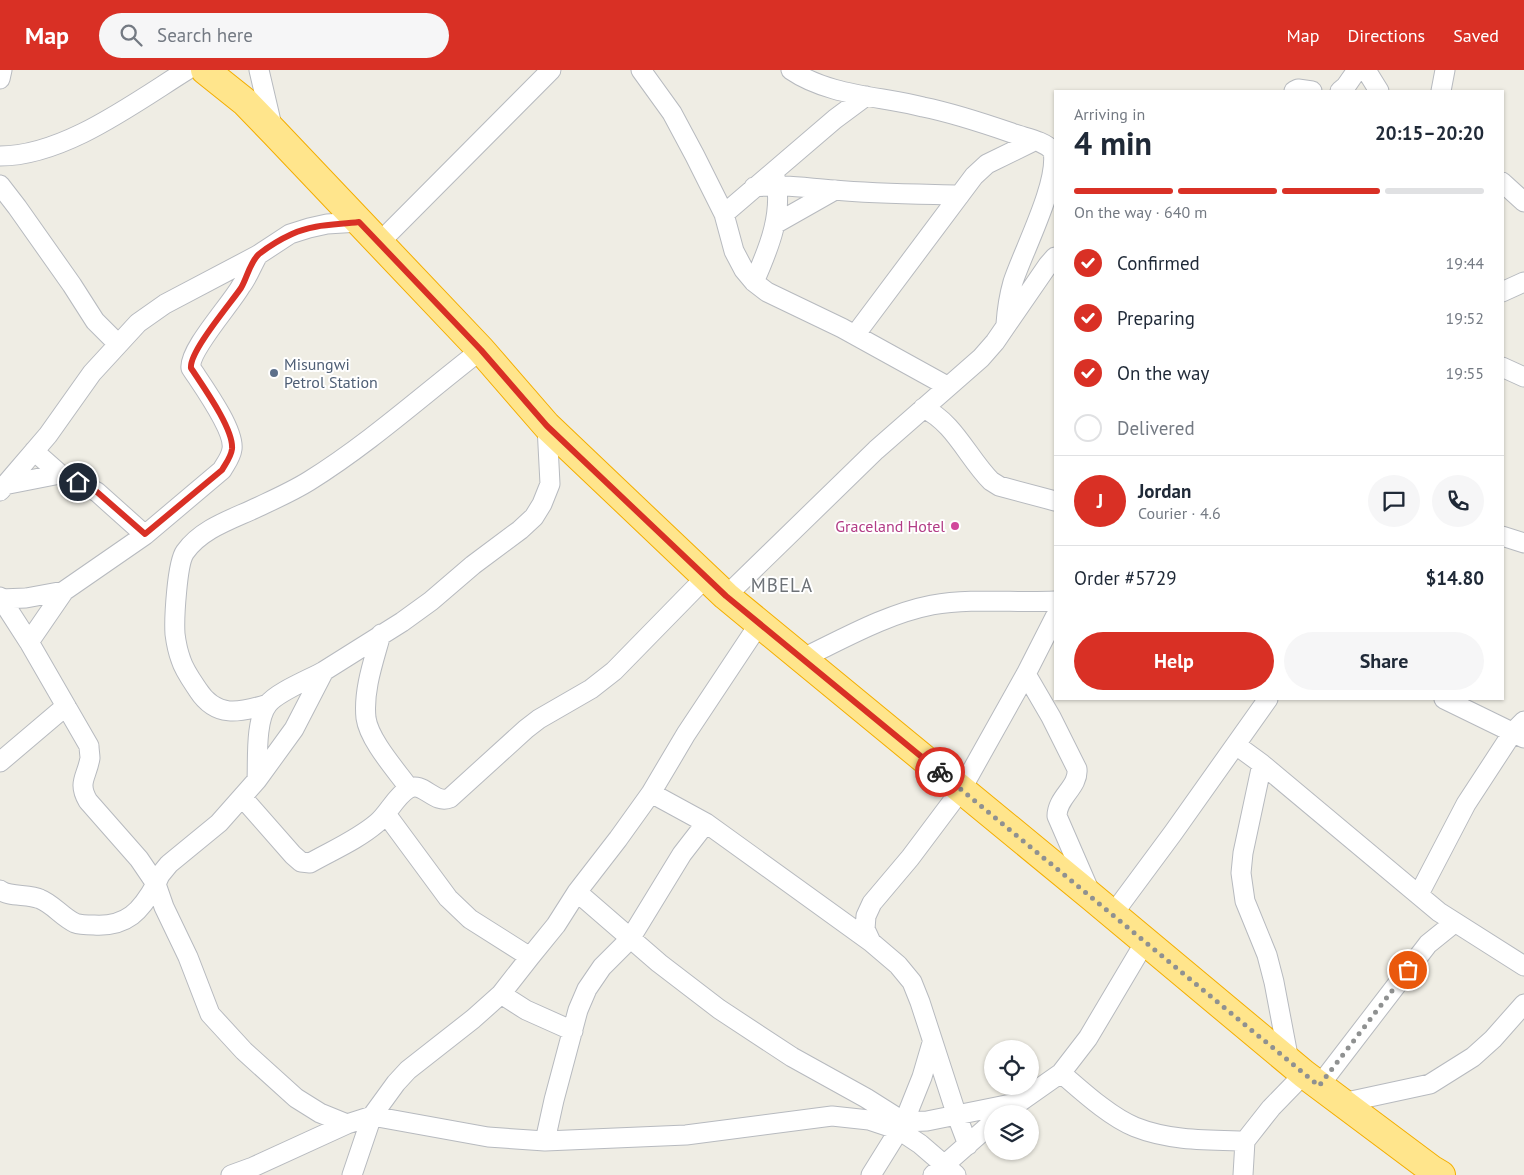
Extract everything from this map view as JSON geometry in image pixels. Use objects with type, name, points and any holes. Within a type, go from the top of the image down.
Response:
[{"type":"highway","points":[[205,70],[245,102],[274,132],[481,350],[547,426],[726,596],[1304,1074],[1434,1173]]},
{"type":"street","points":[[0,79],[2,70]]},
{"type":"street","points":[[0,156],[28,154],[67,141],[187,70]]},
{"type":"street","points":[[259,70],[274,132]]},
{"type":"street","points":[[379,243],[551,70]]},
{"type":"street","points":[[641,70],[672,113],[724,214],[734,251],[744,270],[754,282],[767,292],[855,336],[948,386]]},
{"type":"street","points":[[791,70],[807,79],[832,88],[924,107],[995,127],[1042,143],[1053,151],[1054,167],[1032,235],[1013,283],[1008,300],[1006,325]]},
{"type":"street","points":[[1341,90],[1357,70]]},
{"type":"street","points":[[1366,70],[1378,90]]},
{"type":"street","points":[[1441,90],[1445,70]]},
{"type":"street","points":[[724,214],[754,187],[776,178],[835,118],[866,96]]},
{"type":"street","points":[[855,336],[974,176],[987,164],[1034,141]]},
{"type":"street","points":[[776,178],[834,190],[960,195]]},
{"type":"street","points":[[754,282],[764,259],[775,224],[779,201],[776,178]]},
{"type":"street","points":[[1504,184],[1524,202]]},
{"type":"street","points":[[0,185],[18,207],[67,277],[94,321],[118,344]]},
{"type":"street","points":[[775,224],[834,190]]},
{"type":"street","points":[[2,488],[34,451],[92,373],[138,323],[164,304],[258,255],[290,234],[327,224],[359,222]]},
{"type":"street","points":[[29,642],[64,591],[145,534],[222,470],[230,458],[232,446],[223,420],[191,368],[190,363],[204,338],[242,286],[258,255]]},
{"type":"street","points":[[726,596],[876,450],[981,358],[995,342],[1054,258]]},
{"type":"street","points":[[1504,291],[1524,282]]},
{"type":"street","points":[[481,350],[365,442],[325,471],[307,483],[204,533],[184,553],[178,584],[175,634],[181,661],[193,683],[209,704],[226,711],[243,712],[268,704],[278,696],[324,671],[431,601],[473,565],[520,530],[534,517],[542,504],[550,484],[547,426]]},
{"type":"street","points":[[1504,368],[1524,378]]},
{"type":"street","points":[[923,408],[932,412],[944,422],[991,481],[999,486],[1054,501]]},
{"type":"street","points":[[34,451],[60,474],[97,492],[145,534]]},
{"type":"street","points":[[2,488],[60,474]]},
{"type":"street","points":[[1504,537],[1524,543]]},
{"type":"street","points":[[242,797],[293,856],[301,862],[310,863],[359,837],[386,814],[401,794],[409,788],[418,787],[440,800],[450,798],[544,715],[591,689],[614,671],[706,577]]},
{"type":"street","points":[[0,599],[26,598],[64,591]]},
{"type":"street","points":[[0,599],[29,642],[89,746],[90,758],[83,779],[82,791],[88,801],[139,860],[156,884],[210,1014],[244,1051],[296,1098],[320,1113],[347,1124]]},
{"type":"street","points":[[801,658],[878,623],[931,606],[974,602],[1054,601]]},
{"type":"street","points":[[871,942],[865,929],[866,916],[872,903],[910,858],[962,790],[1054,619]]},
{"type":"street","points":[[352,1175],[372,1116],[408,1070],[473,1019],[501,994],[556,925],[651,792],[686,734],[759,624]]},
{"type":"street","points":[[381,634],[372,665],[367,694],[366,720],[376,743],[409,788]]},
{"type":"street","points":[[0,890],[4,893],[29,895],[41,899],[76,923],[105,926],[117,924],[137,912],[146,902],[160,875],[169,864],[218,823],[257,780],[294,728],[324,671]]},
{"type":"street","points":[[1026,674],[1051,717],[1078,775],[1076,782],[1061,800],[1057,809],[1057,816],[1102,906],[1236,745],[1267,700]]},
{"type":"street","points":[[1420,894],[1466,804],[1520,730],[1492,722],[1446,700]]},
{"type":"street","points":[[257,780],[261,718],[268,704]]},
{"type":"street","points":[[0,762],[66,706]]},
{"type":"street","points":[[1492,722],[1524,716]]},
{"type":"street","points":[[1236,745],[1262,764],[1447,917],[1524,966]]},
{"type":"street","points":[[1262,764],[1243,853],[1241,873],[1245,901],[1267,954],[1274,982],[1304,1074]]},
{"type":"street","points":[[651,792],[706,823],[871,942],[898,966],[912,982],[920,1002],[932,1043],[968,1145]]},
{"type":"street","points":[[386,814],[454,903],[470,919],[530,957]]},
{"type":"street","points":[[544,1141],[578,1010],[587,989],[602,967],[630,938],[682,854],[706,823]]},
{"type":"street","points":[[578,892],[691,988],[792,1057],[866,1098],[902,1126],[945,1172],[968,1145],[984,1130]]},
{"type":"street","points":[[1243,1175],[1245,1141],[1271,1108],[1428,944],[1447,917]]},
{"type":"street","points":[[1014,1105],[1062,1072],[1088,1038],[1145,942]]},
{"type":"street","points":[[501,994],[526,1010],[573,1031]]},
{"type":"street","points":[[1342,1103],[1430,1084],[1450,1073],[1473,1056],[1492,1039],[1524,1004]]},
{"type":"street","points":[[871,1175],[902,1126],[922,1077],[932,1043]]},
{"type":"street","points":[[1062,1072],[1097,1104],[1134,1127],[1168,1136],[1202,1140],[1245,1141]]},
{"type":"street","points":[[231,1175],[253,1167],[347,1124],[372,1116],[488,1137],[544,1141],[686,1135],[832,1116],[902,1126],[984,1112]]},
{"type":"way so far","points":[[940,772],[1319,1086],[1408,970]]},
{"type":"place","name":"Misungwi Petrol Station","points":[[274,373]]},
{"type":"place","name":"Graceland Hotel","points":[[955,526]]},
{"type":"district","name":"MBELA","points":[[782,585]]},
{"type":"route","points":[[78,482],[97,492],[145,534],[222,470],[230,458],[232,446],[229,434],[223,420],[191,368],[190,363],[193,357],[204,338],[242,286],[258,255],[290,234],[327,224],[359,222],[481,350],[547,426],[726,596],[940,772]]}]
